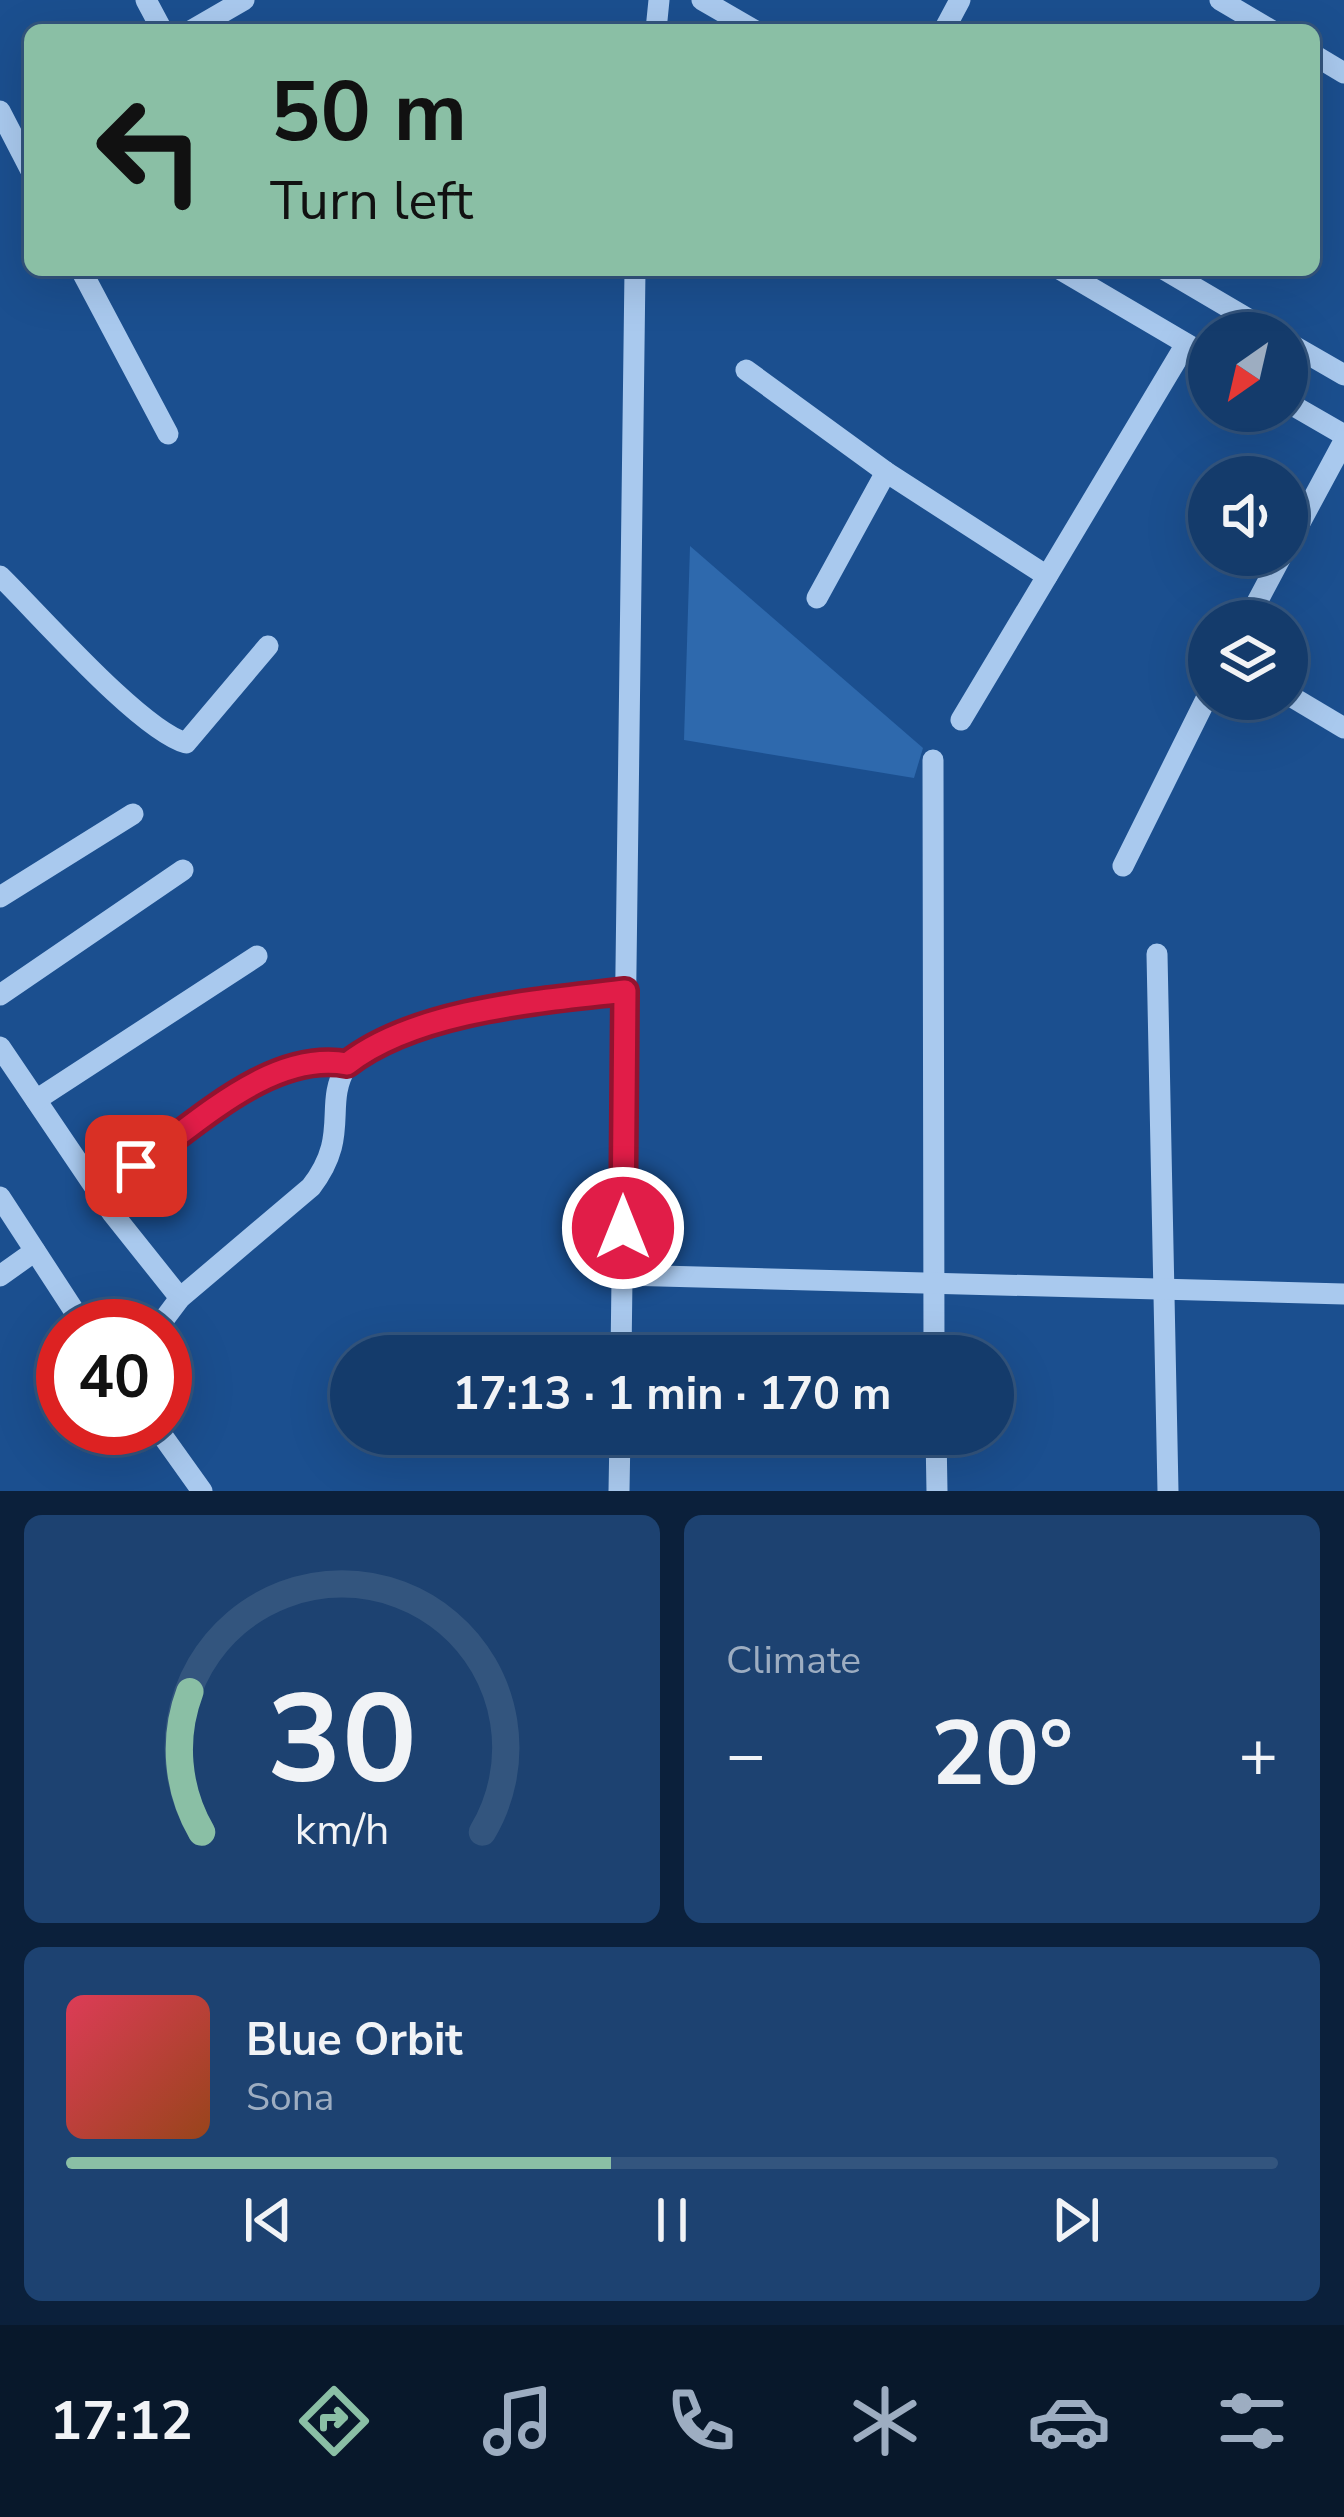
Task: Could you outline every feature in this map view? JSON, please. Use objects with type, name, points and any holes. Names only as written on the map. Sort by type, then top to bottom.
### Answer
[{"type":"street","points":[[203,24],[244,0]]},
{"type":"street","points":[[702,0],[744,24]]},
{"type":"street","points":[[1220,0],[1244,6]]},
{"type":"street","points":[[0,111],[14,132]]},
{"type":"street","points":[[84,276],[168,434]]},
{"type":"street","points":[[622,1335],[635,276]]},
{"type":"street","points":[[961,720],[1186,344],[1071,276]]},
{"type":"street","points":[[1175,276],[1236,312]]},
{"type":"street","points":[[1308,354],[1344,375]]},
{"type":"street","points":[[746,370],[886,472],[1047,576]]},
{"type":"street","points":[[1308,415],[1344,438],[1308,507]]},
{"type":"street","points":[[817,598],[886,472]]},
{"type":"street","points":[[0,576],[169,738],[186,742],[268,646]]},
{"type":"street","points":[[1308,707],[1344,728]]},
{"type":"street","points":[[1123,866],[1196,720]]},
{"type":"street","points":[[933,760],[934,1335]]},
{"type":"street","points":[[0,897],[133,814]]},
{"type":"street","points":[[0,995],[183,870]]},
{"type":"street","points":[[1157,954],[1168,1491]]},
{"type":"street","points":[[35,1100],[257,956]]},
{"type":"street","points":[[0,1048],[99,1193],[180,1298],[310,1187],[328,1165],[347,1064],[368,1047],[498,1006],[625,991]]},
{"type":"street","points":[[99,1193],[250,1088],[293,1066],[326,1060],[347,1064]]},
{"type":"street","points":[[0,1197],[66,1299]]},
{"type":"street","points":[[0,1276],[35,1251]]},
{"type":"street","points":[[623,1275],[1344,1294]]},
{"type":"street","points":[[176,1455],[202,1491]]},
{"type":"street","points":[[619,1491],[620,1455]]},
{"type":"street","points":[[937,1455],[938,1491]]},
{"type":"shaded area","points":[[690,546],[923,748],[914,778],[684,740]]},
{"type":"route","points":[[136,1166],[250,1088],[293,1066],[326,1060],[347,1064],[368,1047],[498,1006],[625,991],[623,1228]]}]
